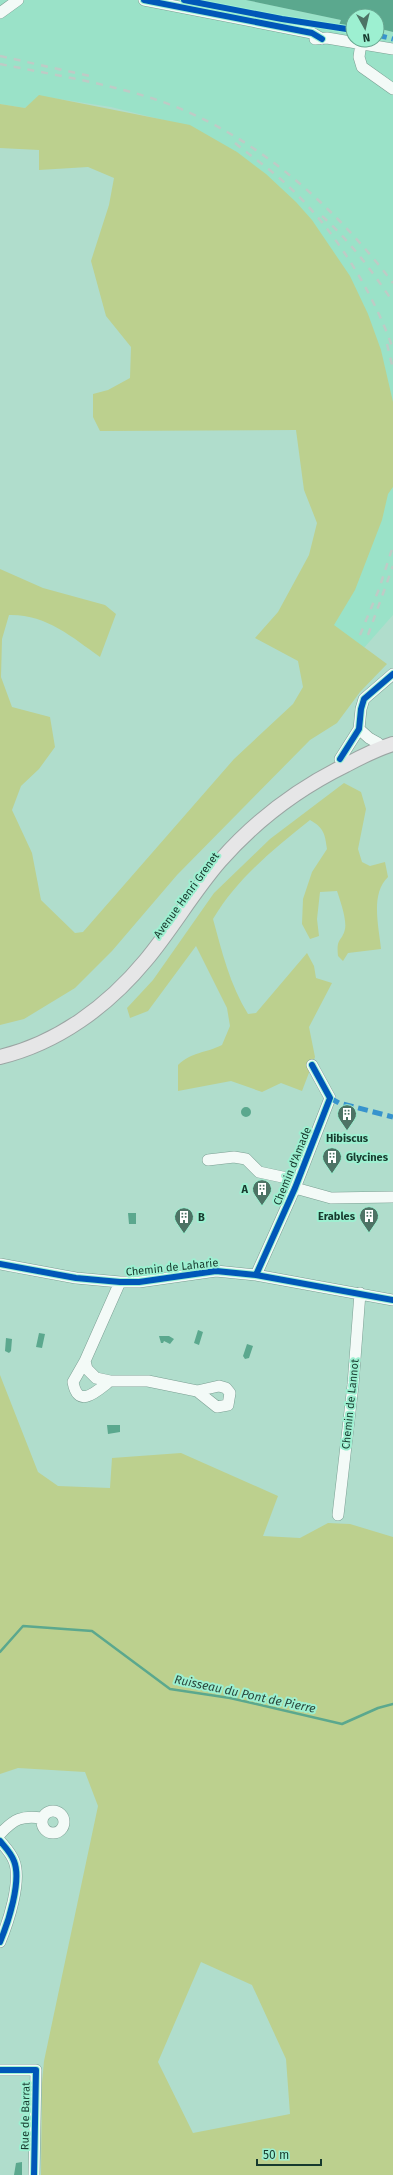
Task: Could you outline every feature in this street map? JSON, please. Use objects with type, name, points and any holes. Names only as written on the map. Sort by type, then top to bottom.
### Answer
[{"type":"main road","name":"Avenue Henri Grenet","points":[[132,975],[140,960],[179,902],[208,862],[263,806],[305,778],[340,759],[393,738]]},
{"type":"main road","name":"Avenue Henri Grenet","points":[[0,1057],[46,1041],[66,1031],[90,1015],[113,995],[146,960],[219,862],[257,823],[292,795],[308,785],[369,754],[393,744]]},
{"type":"street","points":[[0,12],[18,0]]},
{"type":"street","points":[[144,0],[269,26],[280,31],[322,39],[345,41]]},
{"type":"street","points":[[361,48],[360,57],[362,67],[393,89]]},
{"type":"street","points":[[340,759],[359,729],[361,709],[364,699],[393,674]]},
{"type":"street","points":[[359,729],[369,738],[378,743]]},
{"type":"street","name":"Chemin d'Amade","points":[[256,1275],[296,1185],[330,1098],[312,1065]]},
{"type":"street","points":[[208,1160],[234,1157],[246,1159],[259,1172],[287,1178],[296,1185],[331,1198],[393,1197]]},
{"type":"street","name":"Chemin de Laharie","points":[[0,1264],[76,1278],[120,1282],[139,1282],[216,1271],[256,1275],[393,1300]]},
{"type":"street","points":[[110,1381],[92,1395],[83,1397],[74,1391],[73,1382],[85,1362],[120,1282]]},
{"type":"street","name":"Chemin de Lannot","points":[[338,1515],[353,1385],[360,1293]]},
{"type":"street","points":[[85,1362],[87,1369],[96,1378],[110,1381],[148,1381],[197,1391]]},
{"type":"street","points":[[0,1834],[10,1823],[27,1816],[42,1818]]},
{"type":"street","points":[[0,1841],[14,1862],[17,1874],[13,1899],[0,1942]]},
{"type":"street","name":"Rue de Barrat","points":[[0,2070],[36,2070],[34,2175]]},
{"type":"shaded area","points":[[0,0],[246,0],[341,20],[340,25],[345,26],[345,48],[385,48],[385,30],[393,32],[393,615],[363,649],[316,628],[348,571],[191,127],[111,107],[39,96],[25,108],[0,104]]},
{"type":"shaded area","points":[[246,0],[393,0],[393,32],[385,30],[385,8],[345,8],[345,26],[339,25],[341,20]]},
{"type":"shaded area","points":[[39,95],[190,125],[237,152],[266,174],[296,202],[312,220],[350,276],[368,314],[381,350],[393,402],[393,487],[388,494],[382,520],[355,590],[334,625],[387,664],[360,692],[337,723],[310,740],[177,875],[112,951],[75,988],[24,1019],[0,1025],[0,569],[43,588],[105,605],[116,614],[100,657],[58,628],[35,618],[9,615],[2,639],[1,677],[12,707],[50,717],[55,747],[39,769],[21,786],[12,810],[32,853],[41,900],[75,933],[83,932],[234,759],[293,704],[303,687],[298,661],[255,638],[278,612],[309,555],[317,523],[304,490],[296,430],[100,431],[93,417],[93,394],[108,390],[130,378],[131,347],[106,316],[91,261],[109,205],[114,178],[88,167],[39,170],[39,150],[0,148],[0,104],[25,108]]},
{"type":"shaded area","points":[[344,783],[361,792],[366,809],[358,849],[362,862],[370,866],[385,862],[388,877],[382,884],[377,901],[381,949],[348,953],[343,961],[338,956],[338,946],[344,933],[345,921],[337,891],[320,892],[317,919],[319,936],[310,939],[302,924],[303,899],[312,872],[327,849],[323,832],[310,820],[270,853],[245,877],[233,890],[213,919],[231,980],[248,1014],[256,1013],[307,953],[314,966],[316,978],[332,983],[309,1027],[315,1057],[302,1091],[281,1083],[262,1092],[231,1081],[178,1091],[178,1065],[189,1057],[222,1045],[230,1026],[227,1008],[196,946],[148,1011],[130,1018],[127,1008],[153,980],[214,893],[270,839]]},
{"type":"shaded area","points":[[244,1107],[248,1107],[250,1108],[250,1116],[244,1117],[241,1114],[241,1110]]},
{"type":"shaded area","points":[[128,1213],[136,1213],[136,1224],[129,1224]]},
{"type":"shaded area","points":[[198,1330],[203,1332],[199,1345],[194,1343]]},
{"type":"shaded area","points":[[39,1333],[45,1334],[42,1348],[36,1347]]},
{"type":"shaded area","points":[[159,1336],[169,1336],[174,1339],[170,1344],[164,1341],[161,1343]]},
{"type":"shaded area","points":[[6,1338],[12,1339],[11,1351],[9,1353],[5,1351]]},
{"type":"shaded area","points":[[247,1344],[253,1346],[249,1358],[245,1359],[243,1356]]},
{"type":"shaded area","points":[[0,1375],[38,1472],[58,1486],[110,1488],[112,1458],[181,1453],[278,1496],[263,1536],[300,1538],[328,1523],[350,1524],[393,1537],[393,2175],[41,2175],[42,2083],[44,2061],[98,1806],[85,1772],[18,1768],[0,1774]],"holes":[[[201,1962],[252,1985],[286,2059],[290,2114],[193,2133],[158,2062]]]},
{"type":"shaded area","points":[[107,1425],[120,1425],[120,1432],[108,1434]]},
{"type":"shaded area","points":[[22,2162],[22,2175],[14,2175],[16,2163]]},
{"type":"waterway","name":"Ruisseau du Pont de Pierre","points":[[0,1652],[23,1626],[92,1631],[170,1689],[230,1698],[342,1724],[378,1708],[393,1704]]},
{"type":"railway","points":[[0,56],[94,77]]},
{"type":"railway","points":[[0,64],[112,87],[148,97],[185,111],[220,128],[253,148],[285,171],[315,197],[343,224],[393,283]]},
{"type":"railway","points":[[235,143],[274,173],[320,219],[335,239],[362,282],[374,304],[393,349]]},
{"type":"railway","points":[[322,216],[360,257],[393,302]]},
{"type":"railway","points":[[387,344],[393,369]]},
{"type":"railway","points":[[360,635],[379,589],[393,546]]},
{"type":"railway","points":[[368,635],[393,566]]},
{"type":"marked path","points":[[385,37],[393,39]]},
{"type":"marked path","points":[[330,1098],[339,1103],[393,1117]]},
{"type":"cycle path","points":[[144,0],[312,33],[322,39]]},
{"type":"cycle path","points":[[184,0],[282,19],[345,29]]},
{"type":"cycle path","points":[[340,759],[359,729],[361,709],[364,699],[393,674]]},
{"type":"cycle path","points":[[256,1275],[295,1188],[330,1098],[312,1065]]},
{"type":"cycle path","points":[[0,1264],[76,1278],[120,1282],[139,1282],[216,1271],[256,1275],[393,1300]]},
{"type":"cycle path","points":[[0,1841],[10,1853],[16,1869],[13,1902],[0,1942]]},
{"type":"cycle path","points":[[0,2070],[36,2070],[34,2175]]},
{"type":"place","name":"Hibiscus","points":[[347,1131]]},
{"type":"place","name":"Glycines","points":[[332,1174]]},
{"type":"place","name":"A","points":[[262,1206]]},
{"type":"place","name":"Erables","points":[[369,1233]]},
{"type":"place","name":"B","points":[[184,1234]]}]
